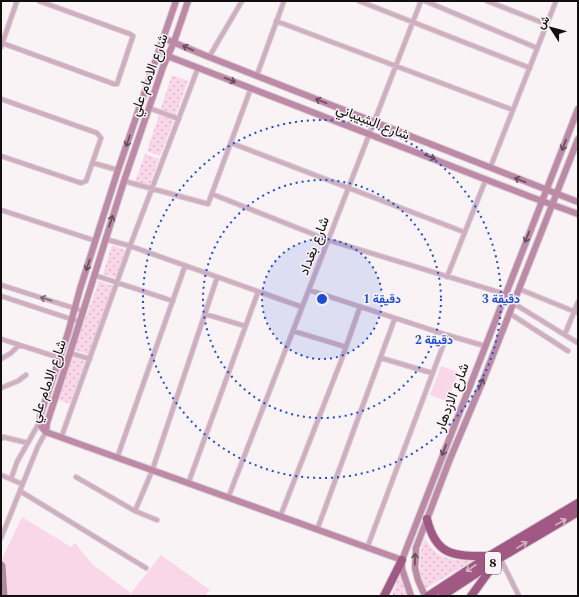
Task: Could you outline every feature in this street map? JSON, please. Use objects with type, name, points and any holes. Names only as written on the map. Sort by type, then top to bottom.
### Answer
[{"type":"highway","name":"8","points":[[428,596],[489,556],[578,503]]},
{"type":"highway","name":"8","points":[[442,596],[500,558],[577,515]]},
{"type":"highway","points":[[427,519],[430,531],[440,547],[451,553],[462,556],[489,556]]},
{"type":"highway","points":[[471,596],[486,573],[500,558]]},
{"type":"highway","points":[[384,596],[402,560]]},
{"type":"main road","name":"شارع الامام علي","points":[[46,432],[41,428],[39,423],[41,413],[60,358],[118,170],[176,1]]},
{"type":"main road","name":"شارع الامام علي","points":[[46,432],[47,423],[124,181],[188,1]]},
{"type":"main road","name":"شارع الشيباني","points":[[163,38],[578,202]]},
{"type":"main road","name":"شارع الشيباني","points":[[159,51],[198,68],[578,214]]},
{"type":"main road","name":"شارع الازدهار","points":[[402,560],[578,109]]},
{"type":"main road","name":"شارع الازدهار","points":[[425,596],[416,574],[416,548],[578,139]]},
{"type":"main road","points":[[464,400],[472,404]]},
{"type":"main road","points":[[46,432],[402,560],[402,569],[411,596]]},
{"type":"street","points":[[16,1],[2,45],[117,84],[133,36],[39,1]]},
{"type":"street","points":[[209,57],[242,1]]},
{"type":"street","points":[[257,75],[284,1]]},
{"type":"street","points":[[359,1],[530,68]]},
{"type":"street","name":"شارع بغداد","points":[[228,498],[421,1]]},
{"type":"street","points":[[425,1],[537,48]]},
{"type":"street","points":[[488,1],[546,24]]},
{"type":"street","points":[[490,168],[556,1]]},
{"type":"street","points":[[276,20],[513,110]]},
{"type":"street","points":[[61,438],[130,246],[198,68]]},
{"type":"street","points":[[124,181],[208,204],[251,88]]},
{"type":"street","points":[[1,99],[97,133],[101,138],[86,181],[81,183],[1,156]]},
{"type":"street","points":[[149,108],[179,119]]},
{"type":"street","points":[[231,143],[464,232]]},
{"type":"street","points":[[93,162],[118,170]]},
{"type":"street","points":[[447,277],[486,179]]},
{"type":"street","points":[[212,194],[328,240],[505,294]]},
{"type":"street","points":[[1,210],[96,241]]},
{"type":"street","points":[[106,239],[130,246],[302,307]]},
{"type":"street","points":[[117,458],[185,266]]},
{"type":"street","points":[[94,275],[173,301]]},
{"type":"street","points":[[135,511],[152,471],[218,278]]},
{"type":"street","points":[[1,285],[83,311]]},
{"type":"street","points":[[519,289],[576,312]]},
{"type":"street","points":[[309,290],[446,335],[485,346]]},
{"type":"street","points":[[188,484],[258,292]]},
{"type":"street","points":[[1,296],[80,322]]},
{"type":"street","points":[[513,302],[578,343]]},
{"type":"street","points":[[565,334],[576,312],[578,302]]},
{"type":"street","points":[[280,517],[360,307]]},
{"type":"street","points":[[205,314],[245,326]]},
{"type":"street","points":[[509,314],[568,351]]},
{"type":"street","points":[[317,530],[395,318]]},
{"type":"street","points":[[293,332],[346,347]]},
{"type":"street","points":[[367,548],[446,335]]},
{"type":"street","points":[[1,338],[60,358]]},
{"type":"street","points":[[1,359],[11,353],[19,345]]},
{"type":"street","points":[[70,353],[90,359]]},
{"type":"street","points":[[381,358],[432,373]]},
{"type":"street","points":[[1,388],[18,381],[26,375]]},
{"type":"street","points":[[11,479],[17,462],[39,423]]},
{"type":"street","points":[[1,538],[38,446],[46,432]]},
{"type":"street","points":[[1,440],[3,437],[28,442]]},
{"type":"street","points":[[1,475],[22,484]]},
{"type":"street","points":[[76,477],[135,511],[157,520]]},
{"type":"street","points":[[20,491],[146,568]]},
{"type":"street","points":[[500,558],[519,596]]},
{"type":"shaded area","points":[[172,75],[188,81],[175,117],[160,111]]},
{"type":"shaded area","points":[[159,115],[174,120],[160,156],[147,151]]},
{"type":"shaded area","points":[[145,154],[159,159],[149,187],[135,182]]},
{"type":"shaded area","points":[[112,245],[125,250],[116,278],[103,274]]},
{"type":"shaded area","points":[[99,281],[113,286],[89,355],[74,350]]},
{"type":"shaded area","points":[[72,357],[85,361],[70,404],[57,399]]},
{"type":"shaded area","points":[[441,366],[458,372],[447,401],[430,395]]},
{"type":"shaded area","points":[[22,517],[71,547],[75,543],[93,565],[131,593],[161,555],[210,590],[204,596],[3,596],[1,561]]},
{"type":"shaded area","points":[[425,538],[434,550],[444,557],[472,561],[425,589],[421,575],[420,558]]},
{"type":"shaded area","points":[[400,573],[407,596],[392,596]]},
{"type":"waterway","points":[[1,566],[3,596]]}]
